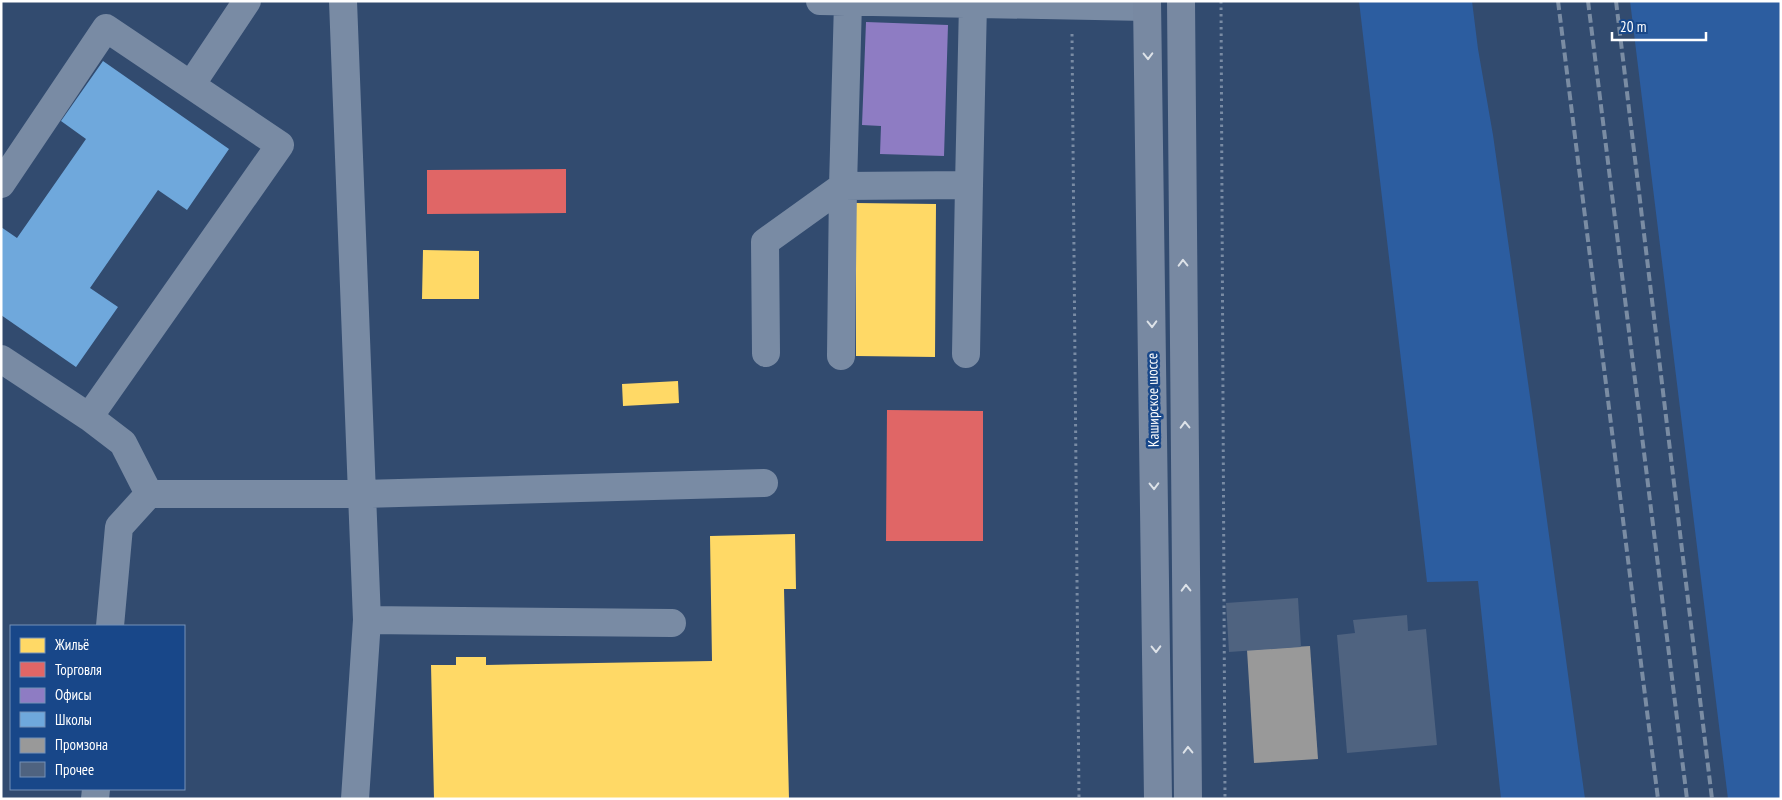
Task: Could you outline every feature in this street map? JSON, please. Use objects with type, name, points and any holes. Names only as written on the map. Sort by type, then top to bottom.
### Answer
[{"type":"main road","name":"Каширское шоссе","points":[[1181,1],[1188,799]]},
{"type":"main road","name":"Каширское шоссе","points":[[1148,4],[1158,799]]},
{"type":"street","points":[[191,86],[247,1]]},
{"type":"street","points":[[344,1],[367,620],[355,799]]},
{"type":"street","points":[[820,1],[1072,5],[1148,4]]},
{"type":"street","points":[[842,356],[843,186],[848,2]]},
{"type":"street","points":[[966,354],[973,3]]},
{"type":"street","points":[[1,184],[106,28],[280,145],[89,417]]},
{"type":"street","points":[[766,353],[765,242],[843,186],[969,185]]},
{"type":"street","points":[[1,359],[89,417],[123,444],[150,494]]},
{"type":"street","points":[[110,625],[119,527],[150,494],[362,494],[764,483]]},
{"type":"street","points":[[367,620],[672,623]]},
{"type":"path","points":[[1221,1],[1225,799]]},
{"type":"path","points":[[1072,5],[1079,799]]},
{"type":"shaded area","points":[[1359,1],[1472,1],[1478,49],[1493,135],[1585,799],[1501,799],[1478,581],[1427,582]]},
{"type":"shaded area","points":[[1630,1],[1781,1],[1781,799],[1728,799]]},
{"type":"building: Жильё","points":[[856,203],[936,204],[935,357],[856,356]]},
{"type":"building: Жильё","points":[[423,250],[479,251],[479,299],[422,299]]},
{"type":"building: Жильё","points":[[678,381],[679,403],[623,406],[622,384]]},
{"type":"building: Жильё","points":[[795,534],[796,589],[784,589],[789,799],[434,799],[431,665],[456,665],[456,657],[486,657],[486,665],[712,661],[710,536]]},
{"type":"building: Торговля","points":[[566,169],[566,213],[427,214],[427,170]]},
{"type":"building: Торговля","points":[[887,410],[983,411],[983,541],[886,541]]},
{"type":"building: Офисы","points":[[866,22],[948,25],[944,156],[880,154],[881,126],[862,125]]},
{"type":"building: Школы","points":[[103,61],[229,149],[187,210],[158,190],[90,288],[118,307],[76,367],[1,315],[1,227],[17,238],[86,139],[61,121]]},
{"type":"building: Промзона","points":[[1310,646],[1318,759],[1254,763],[1247,650]]},
{"type":"building: Прочее","points":[[1298,598],[1301,647],[1229,652],[1226,603]]},
{"type":"building: Прочее","points":[[1407,615],[1408,631],[1426,629],[1437,745],[1347,753],[1337,635],[1355,633],[1353,620]]},
{"type":"railway","points":[[1558,1],[1658,799]]},
{"type":"railway","points":[[1588,1],[1687,799]]},
{"type":"railway","points":[[1616,1],[1712,799]]}]
